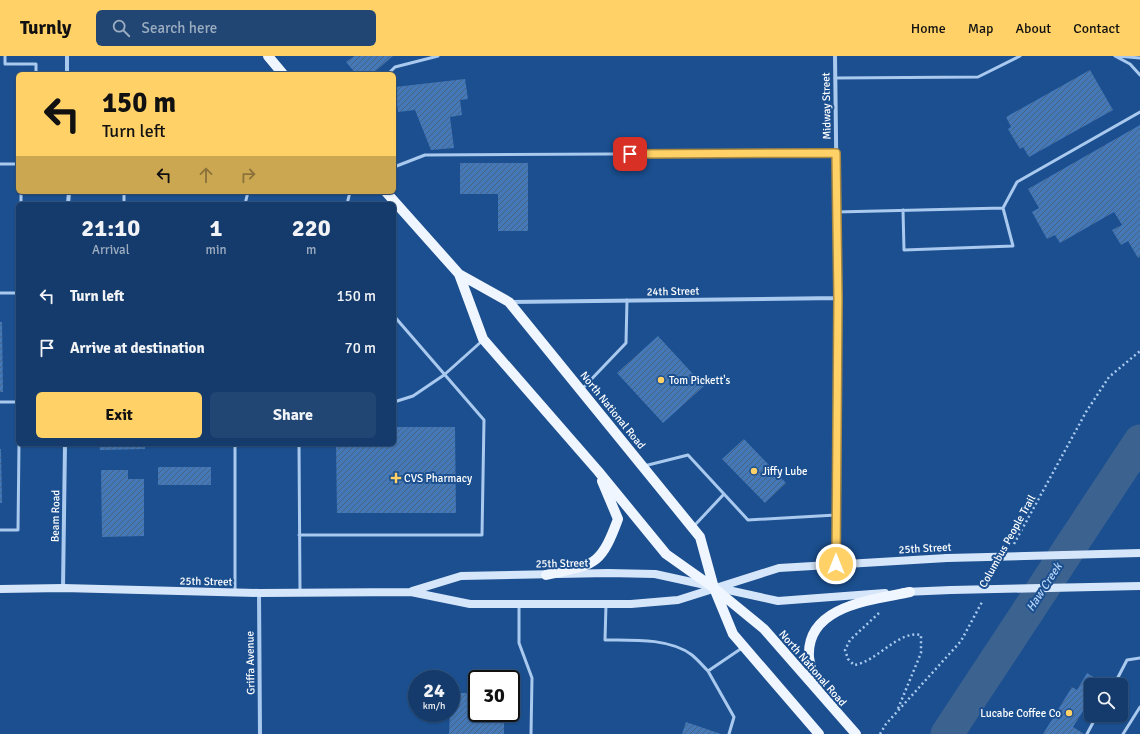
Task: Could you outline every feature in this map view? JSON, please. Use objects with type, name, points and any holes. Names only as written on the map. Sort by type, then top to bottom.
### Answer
[{"type":"main road","points":[[268,56],[281,72]]},
{"type":"main road","name":"North National Road","points":[[388,194],[395,202]]},
{"type":"main road","name":"North National Road","points":[[396,203],[459,274],[509,302],[693,528],[700,537],[714,588],[733,634],[816,730]]},
{"type":"main road","name":"North National Road","points":[[459,274],[483,339],[598,471],[666,554],[714,588],[764,629],[819,694],[856,734]]},
{"type":"main road","points":[[546,575],[590,565],[601,555],[608,544],[618,519],[598,471]]},
{"type":"main road","name":"25th Street","points":[[0,589],[63,588],[258,593],[411,592],[470,604],[606,604],[678,600],[779,568],[947,558],[1140,553]]},
{"type":"main road","name":"25th Street","points":[[411,592],[461,576],[655,574],[778,601],[951,590],[1140,586]]},
{"type":"main road","points":[[819,694],[809,657],[810,641],[822,620],[830,614],[853,604],[910,592]]},
{"type":"street","points":[[67,56],[67,72]]},
{"type":"street","name":"Midway Street","points":[[835,56],[838,298],[836,564]]},
{"type":"street","name":"24th Street","points":[[509,302],[838,298]]},
{"type":"street","name":"Beam Road","points":[[63,588],[65,446]]},
{"type":"street","name":"Griffa Avenue","points":[[258,593],[260,734]]},
{"type":"lane","points":[[5,56],[5,64],[36,64],[36,72]]},
{"type":"lane","points":[[390,72],[395,67],[438,56]]},
{"type":"lane","points":[[835,78],[978,77],[1020,56]]},
{"type":"lane","points":[[1115,56],[1140,58]]},
{"type":"lane","points":[[1115,56],[1130,64],[1140,75]]},
{"type":"lane","points":[[903,210],[904,250],[1013,246],[1003,208],[1017,182],[1140,112]]},
{"type":"lane","points":[[396,166],[425,155],[836,153]]},
{"type":"lane","points":[[0,164],[16,164]]},
{"type":"lane","points":[[836,212],[1003,208]]},
{"type":"lane","points":[[0,293],[16,293]]},
{"type":"lane","points":[[581,390],[626,343],[627,300]]},
{"type":"lane","points":[[299,535],[482,535],[484,420],[396,318]]},
{"type":"lane","points":[[396,401],[414,396],[444,375],[483,339]]},
{"type":"lane","points":[[0,402],[16,402]]},
{"type":"lane","points":[[0,530],[18,530],[19,446]]},
{"type":"lane","points":[[235,446],[235,592]]},
{"type":"lane","points":[[299,446],[300,592]]},
{"type":"lane","points":[[643,467],[688,455],[748,520],[836,515]]},
{"type":"lane","points":[[693,528],[724,494]]},
{"type":"lane","points":[[519,604],[519,643],[532,678],[531,734]]},
{"type":"lane","points":[[606,604],[605,640],[650,640],[676,647],[692,655],[708,671],[734,718],[729,734]]},
{"type":"lane","points":[[708,671],[744,647]]},
{"type":"lane","points":[[1118,678],[1127,660],[1140,658]]},
{"type":"lane","points":[[1123,734],[1140,707]]},
{"type":"lane","points":[[1087,734],[1093,722]]},
{"type":"path","name":"Columbus People Trail","points":[[1010,551],[1086,412],[1108,376],[1140,351]]},
{"type":"path","name":"Columbus People Trail","points":[[880,734],[886,724],[961,641],[984,599]]},
{"type":"path","points":[[884,611],[877,614],[850,640],[845,650],[848,659],[854,665],[863,664],[904,637],[913,633],[921,635],[921,653],[896,714]]},
{"type":"building","points":[[354,56],[393,56],[374,72],[354,72],[346,62]]},
{"type":"building","points":[[1090,70],[1113,110],[1029,157],[1023,147],[1020,149],[1008,129],[1011,127],[1006,117]]},
{"type":"building","points":[[465,79],[468,99],[460,100],[462,115],[450,117],[454,148],[431,150],[415,110],[398,112],[396,87]]},
{"type":"building","points":[[1140,125],[1140,256],[1138,258],[1128,241],[1121,245],[1112,230],[1122,225],[1114,212],[1060,243],[1055,235],[1047,239],[1032,212],[1039,208],[1028,189]]},
{"type":"building","points":[[460,163],[528,163],[528,231],[498,231],[498,194],[460,194]]},
{"type":"building","points":[[0,322],[2,322],[3,392],[0,392]]},
{"type":"building","name":"Tom Pickett's","points":[[658,336],[704,386],[663,423],[617,373]]},
{"type":"building","name":"CVS Pharmacy","points":[[396,427],[455,427],[456,513],[337,513],[336,446],[396,446]]},
{"type":"building","name":"Jiffy Lube","points":[[744,439],[786,483],[765,503],[722,459]]},
{"type":"building","points":[[99,446],[145,446],[145,449],[100,450]]},
{"type":"building","points":[[1,449],[2,503],[0,503]]},
{"type":"building","points":[[158,467],[211,467],[211,485],[158,485]]},
{"type":"building","points":[[101,470],[128,470],[128,479],[144,479],[144,536],[102,537]]},
{"type":"building","name":"Lucabe Coffee Co","points":[[1087,673],[1095,678],[1084,678]]},
{"type":"building","name":"Lucabe Coffee Co","points":[[1084,678],[1084,709],[1073,727],[1084,734],[1043,734],[1072,687],[1077,690]]},
{"type":"building","points":[[460,693],[468,693],[468,722],[504,722],[504,734],[449,734],[450,722],[460,722]]},
{"type":"building","points":[[686,722],[721,734],[682,734]]},
{"type":"waterway","name":"Haw Creek","points":[[947,734],[1140,441]]},
{"type":"place","name":"Tom Pickett's","points":[[661,380]]},
{"type":"place","name":"Jiffy Lube","points":[[754,471]]},
{"type":"place","name":"CVS Pharmacy","points":[[396,478]]},
{"type":"place","name":"Lucabe Coffee Co","points":[[1069,713]]},
{"type":"route","points":[[630,154],[836,153],[838,298],[836,564]]}]
